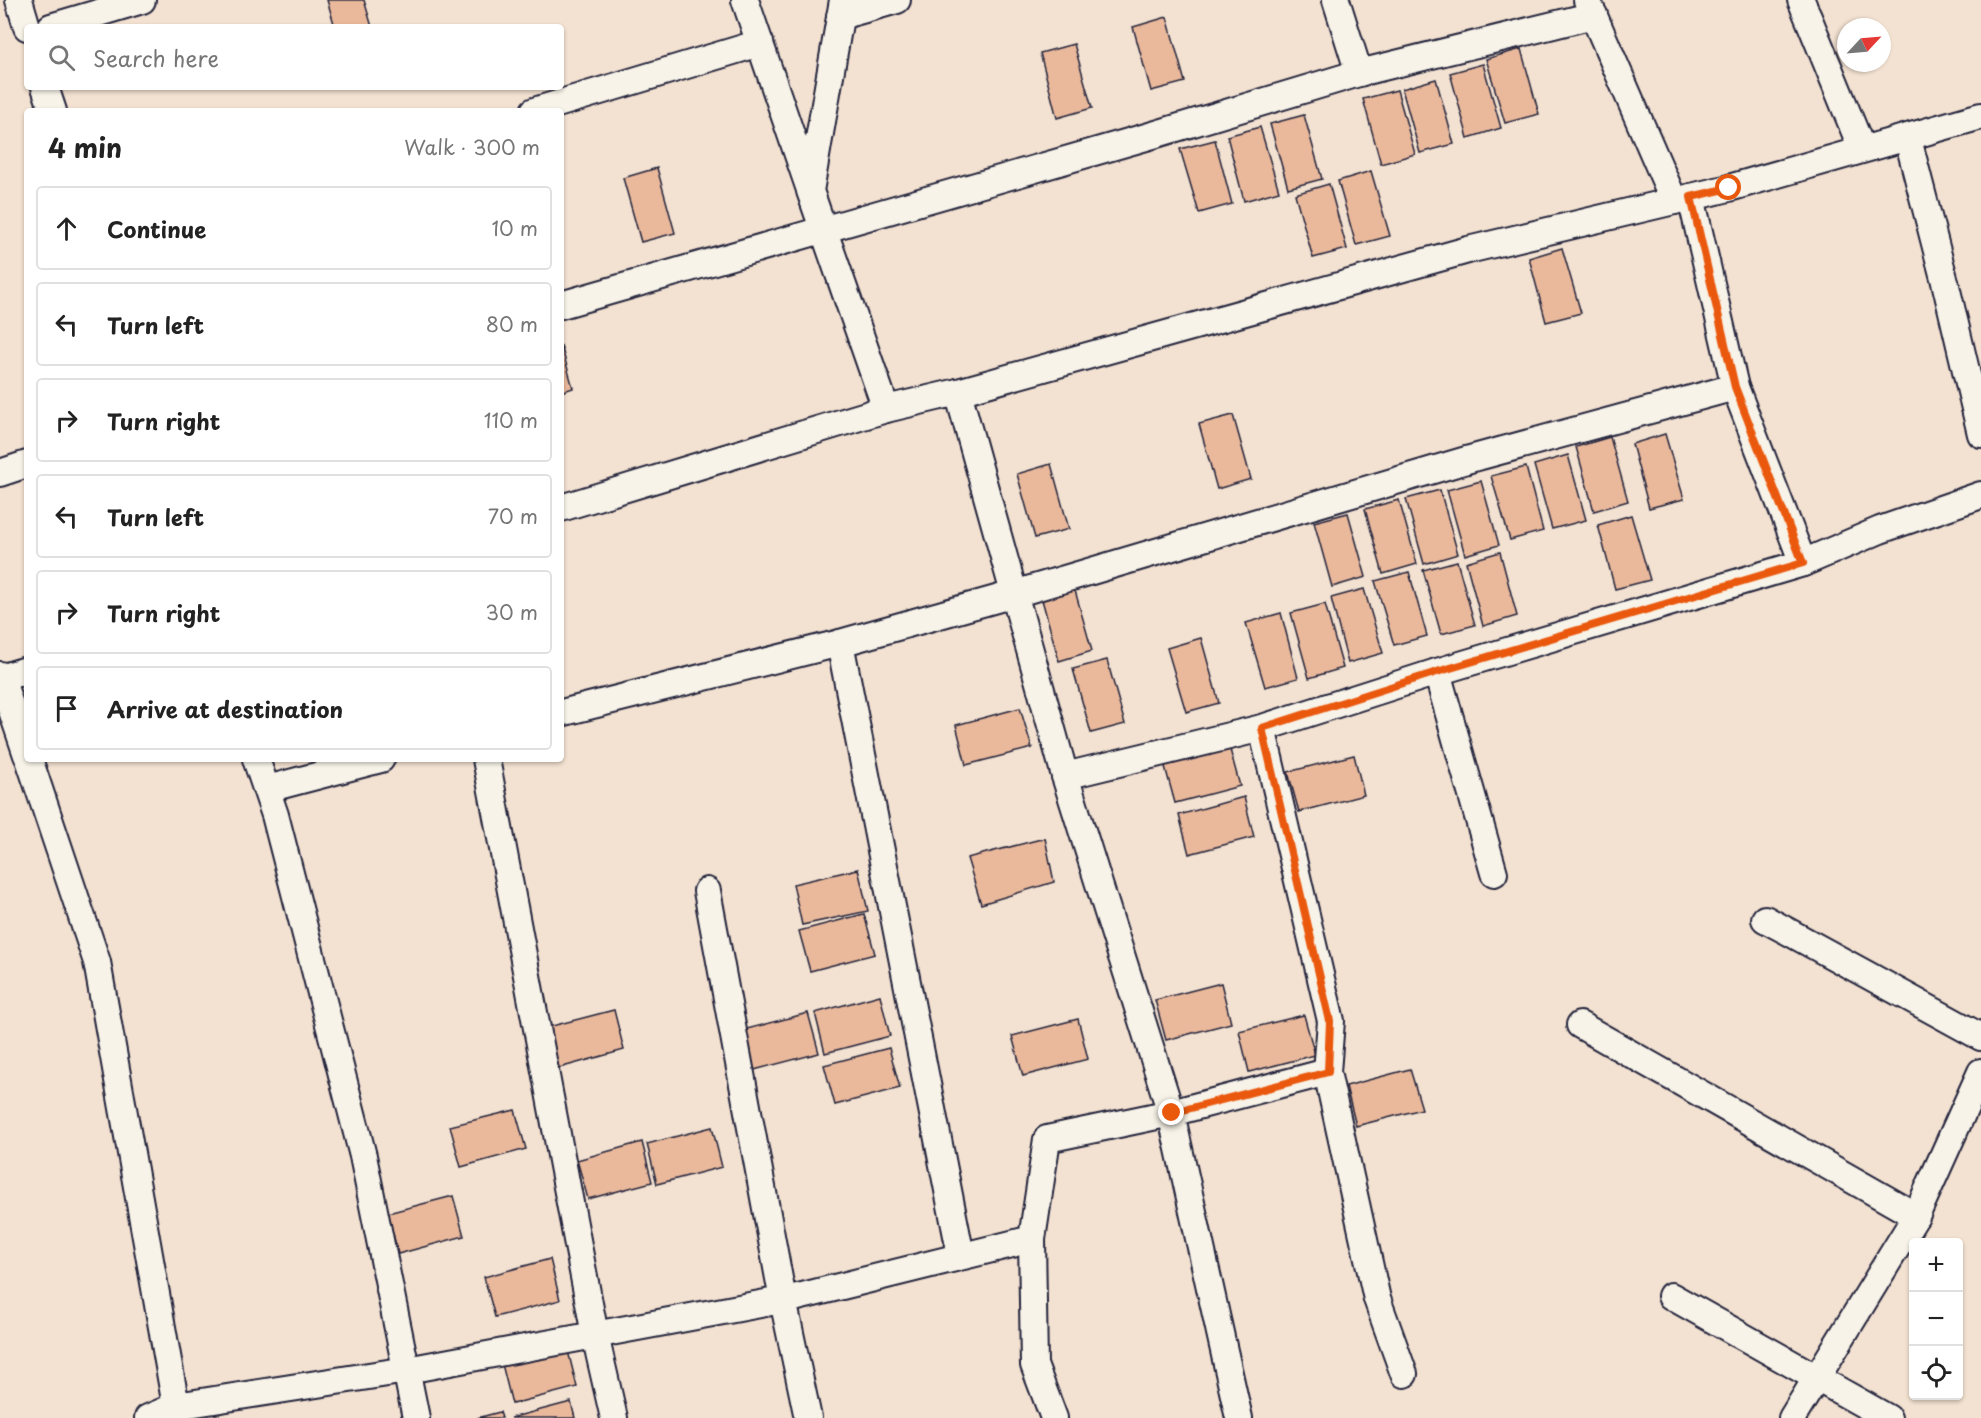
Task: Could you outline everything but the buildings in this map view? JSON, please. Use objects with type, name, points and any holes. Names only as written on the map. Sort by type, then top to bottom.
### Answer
[{"type":"street","points":[[61,24],[142,0]]},
{"type":"street","points":[[745,0],[886,409]]},
{"type":"street","points":[[810,191],[842,8],[897,0]]},
{"type":"street","points":[[1336,0],[1359,74]]},
{"type":"street","points":[[1801,0],[1862,149]]},
{"type":"street","points":[[564,304],[1591,7],[1682,199],[1735,387],[1803,563]]},
{"type":"street","points":[[544,108],[760,44]]},
{"type":"street","points":[[46,90],[51,108]]},
{"type":"street","points":[[564,507],[886,409],[958,392],[1468,250],[1729,188],[1862,149],[1908,139],[1981,116]]},
{"type":"street","points":[[1908,139],[1981,434]]},
{"type":"street","points":[[564,712],[840,643],[1470,459],[1735,387]]},
{"type":"street","points":[[958,392],[1065,776],[1172,1113],[1239,1418]]},
{"type":"street","points":[[0,473],[24,465]]},
{"type":"street","points":[[1065,776],[1262,728],[1437,672],[1803,563],[1880,530],[1981,495]]},
{"type":"street","points":[[840,643],[962,1256]]},
{"type":"street","points":[[24,671],[0,677],[24,745]]},
{"type":"street","points":[[1437,672],[1494,873]]},
{"type":"street","points":[[1262,728],[1330,1021],[1328,1072],[1377,1299],[1404,1374]]},
{"type":"street","points":[[29,762],[97,962],[176,1406]]},
{"type":"street","points":[[257,762],[275,814],[363,1156],[416,1418]]},
{"type":"street","points":[[267,789],[370,762]]},
{"type":"street","points":[[487,762],[595,1335],[614,1418]]},
{"type":"street","points":[[707,891],[807,1418]]},
{"type":"street","points":[[1765,919],[1981,1037]]},
{"type":"street","points":[[1580,1025],[1916,1216]]},
{"type":"street","points":[[1054,1418],[1034,1365],[1032,1239],[1047,1139],[1172,1113],[1328,1072]]},
{"type":"street","points":[[1792,1418],[1916,1216],[1981,1072]]},
{"type":"street","points":[[148,1418],[176,1406],[406,1370],[783,1300],[1032,1239]]},
{"type":"street","points":[[1671,1296],[1888,1418]]},
{"type":"route","points":[[1172,1113],[1328,1072],[1330,1021],[1262,728],[1437,672],[1803,563],[1735,387],[1691,197],[1729,188]]}]
